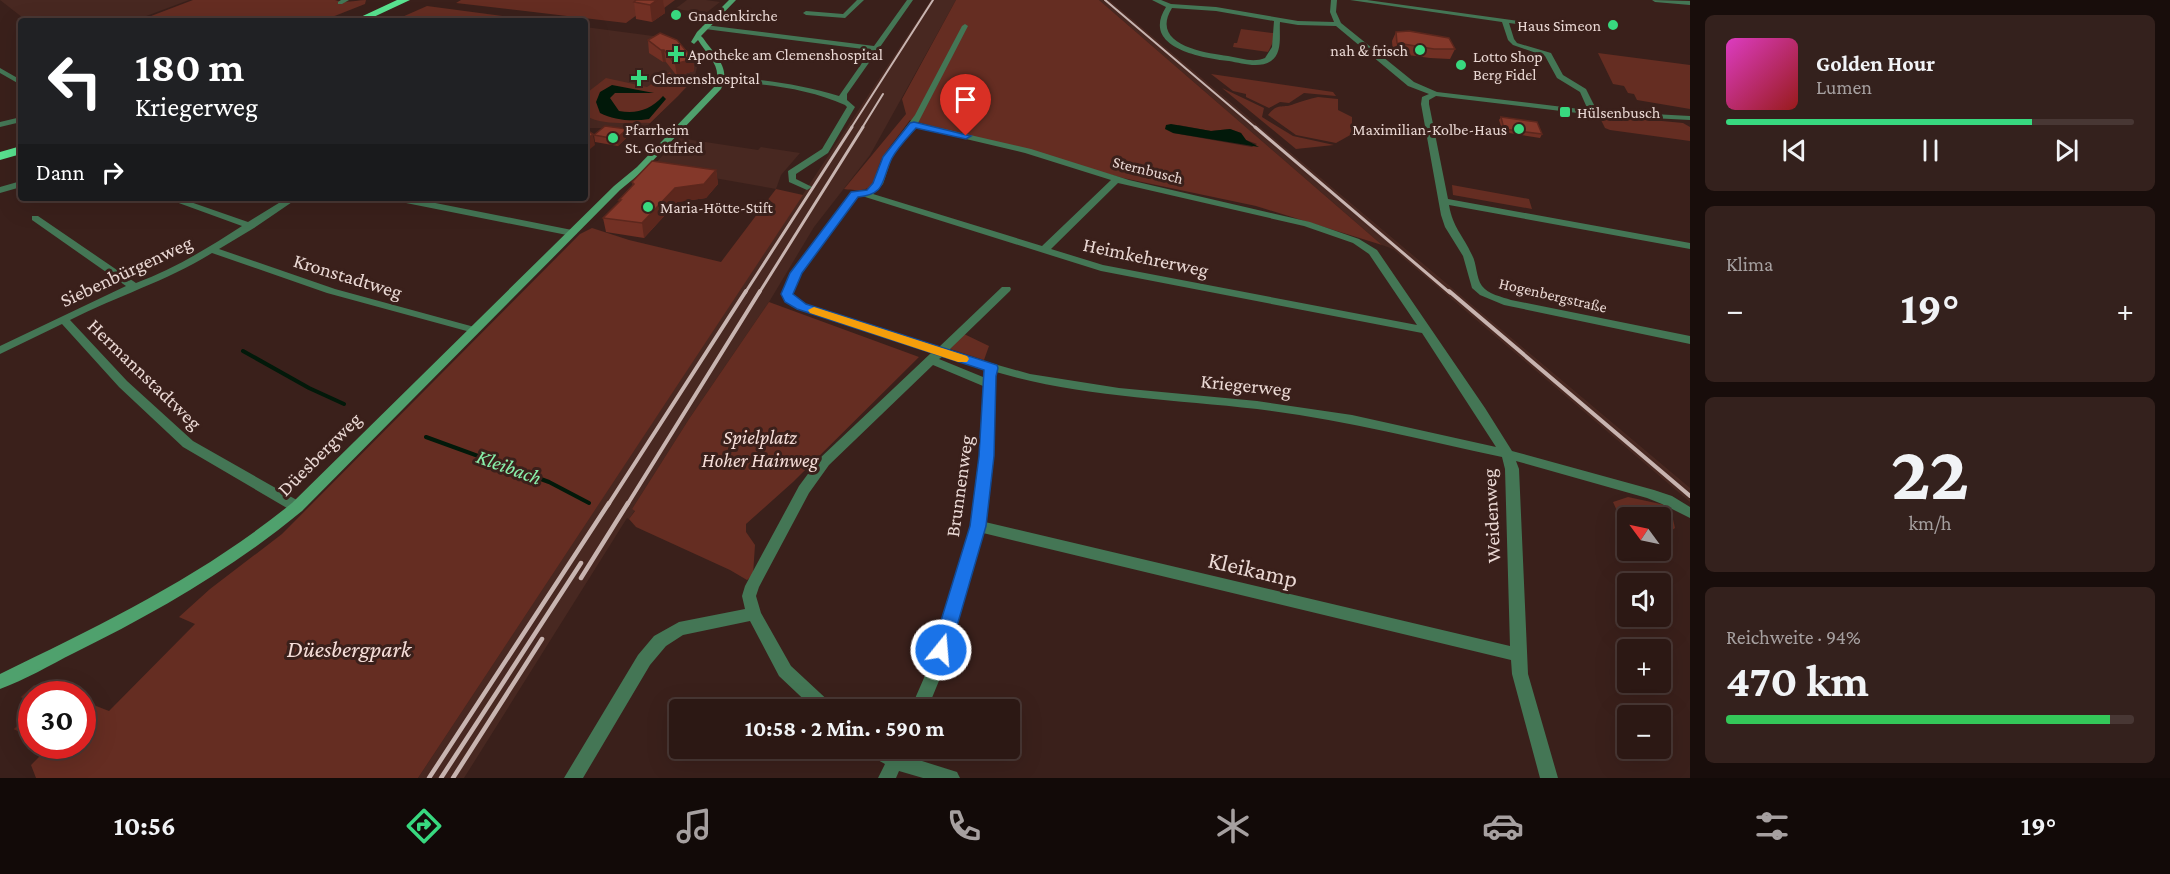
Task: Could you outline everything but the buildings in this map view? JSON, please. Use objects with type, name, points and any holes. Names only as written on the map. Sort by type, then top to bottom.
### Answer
[{"type":"highway","points":[[364,18],[405,0]]},
{"type":"highway","points":[[376,18],[417,0]]},
{"type":"highway","points":[[0,150],[18,145]]},
{"type":"highway","points":[[0,156],[18,151]]},
{"type":"street","points":[[733,0],[696,37],[701,39],[722,68],[718,79],[741,79],[843,100],[850,107],[825,151],[791,173],[792,180],[807,187]]},
{"type":"street","points":[[806,13],[846,16],[861,0]]},
{"type":"street","points":[[843,100],[843,94],[910,0]]},
{"type":"street","points":[[1155,0],[1170,6],[1221,9],[1277,21],[1312,25],[1338,24]]},
{"type":"street","points":[[1334,0],[1333,12],[1338,24],[1411,84],[1436,94],[1594,113],[1689,119]]},
{"type":"street","points":[[1353,0],[1583,31]]},
{"type":"street","points":[[1654,0],[1690,3]]},
{"type":"street","points":[[1170,6],[1163,17],[1164,32],[1186,51],[1250,62],[1269,59],[1277,43],[1277,21]]},
{"type":"street","points":[[1505,20],[1511,40],[1523,47],[1548,55],[1560,76],[1583,91],[1594,113]]},
{"type":"street","points":[[866,194],[878,184],[888,157],[914,124],[965,26]]},
{"type":"street","points":[[705,27],[875,48]]},
{"type":"street","points":[[0,70],[18,81]]},
{"type":"street","name":"Düesbergweg","points":[[0,682],[204,576],[255,541],[297,507],[699,109],[718,79]]},
{"type":"street","name":"Hogenbergstraße","points":[[1436,94],[1425,99],[1425,104],[1444,201],[1450,227],[1468,256],[1476,286],[1484,293],[1508,303],[1690,340]]},
{"type":"street","points":[[0,124],[18,120]]},
{"type":"street","name":"Sternbusch","points":[[914,124],[1028,151],[1117,179],[1307,224],[1356,241],[1373,252]]},
{"type":"street","points":[[1043,251],[1117,179]]},
{"type":"street","points":[[0,190],[18,184]]},
{"type":"street","name":"Kriegerweg","points":[[866,194],[855,194],[796,273],[787,294],[795,304],[934,356],[1037,380],[1119,392],[1257,405],[1352,419],[1507,454],[1649,494],[1667,500],[1690,513]]},
{"type":"street","name":"Heimkehrerweg","points":[[866,194],[1110,270],[1426,330]]},
{"type":"street","points":[[179,201],[251,226]]},
{"type":"street","name":"Siebenbürgenweg","points":[[0,350],[40,333],[117,293],[155,281],[213,250],[288,201]]},
{"type":"street","points":[[411,201],[572,233]]},
{"type":"street","points":[[1444,201],[1690,246]]},
{"type":"street","points":[[35,218],[135,287]]},
{"type":"street","name":"Kronstadtweg","points":[[213,250],[331,291],[474,330]]},
{"type":"street","name":"Weidenweg","points":[[1373,252],[1507,454],[1512,469],[1520,674],[1549,778]]},
{"type":"street","points":[[815,699],[785,671],[754,614],[749,596],[752,586],[808,483],[824,462],[1006,289]]},
{"type":"street","name":"Hermannstadtweg","points":[[63,320],[123,384],[188,444],[297,507]]},
{"type":"street","points":[[934,356],[989,384]]},
{"type":"street","name":"Brunnenweg","points":[[923,699],[934,671],[978,526],[987,456],[989,384],[992,368]]},
{"type":"street","name":"Kleikamp","points":[[978,526],[1518,655]]},
{"type":"street","points":[[573,778],[644,660],[660,641],[679,629],[754,614]]},
{"type":"street","points":[[887,778],[896,759]]},
{"type":"street","points":[[907,759],[951,778]]},
{"type":"shaded area","points":[[0,0],[189,0],[141,18],[23,18]]},
{"type":"shaded area","points":[[687,0],[720,2],[706,13],[675,9]]},
{"type":"shaded area","points":[[931,0],[956,0],[870,155],[814,227],[769,302],[689,419],[632,509],[635,510],[629,519],[627,518],[464,778],[418,778]]},
{"type":"shaded area","points":[[1099,0],[1109,0],[1690,488],[1690,502],[1393,249],[1382,245]]},
{"type":"shaded area","name":"Clemenshospital","points":[[588,27],[668,38],[679,42],[695,60],[697,67],[695,76],[686,88],[645,128],[588,128]]},
{"type":"shaded area","points":[[612,85],[654,93],[615,93],[610,98],[619,111],[643,110],[663,96],[666,99],[649,119],[617,119],[600,113],[596,102],[600,92]]},
{"type":"shaded area","points":[[1166,125],[1211,131],[1230,129],[1241,133],[1246,140],[1259,147],[1173,133],[1165,129]]},
{"type":"shaded area","points":[[679,138],[758,150],[761,147],[800,153],[781,175],[776,189],[652,167]]},
{"type":"green space","points":[[193,0],[335,0],[346,2],[366,0],[365,4],[330,18],[146,18]]},
{"type":"green space","points":[[461,0],[675,0],[660,11],[645,9],[626,23],[456,3]]},
{"type":"green space","points":[[956,0],[1099,0],[1382,245],[1256,206],[1123,178],[910,120],[884,155],[870,187],[856,190],[844,189],[906,114],[902,99]],"holes":[[[1178,125],[1211,131],[1230,129],[1241,133],[1246,140],[1257,144],[1252,147],[1173,133]]]},
{"type":"green space","points":[[427,6],[517,18],[400,18]]},
{"type":"green space","points":[[1241,29],[1273,33],[1273,42],[1268,52],[1233,47],[1234,43],[1237,43]]},
{"type":"green space","points":[[1598,53],[1690,65],[1690,109],[1637,100],[1634,94],[1628,93],[1624,86],[1613,84]]},
{"type":"green space","points":[[670,72],[675,80],[695,77],[650,123],[609,122],[588,117],[588,92],[606,78],[647,87]]},
{"type":"green space","points":[[1211,74],[1333,92],[1336,96],[1304,93],[1289,103],[1280,102],[1269,108],[1246,97],[1246,94],[1233,91]]},
{"type":"green space","points":[[1222,88],[1264,108],[1262,117],[1293,136],[1334,145],[1296,149]]},
{"type":"green space","points":[[1318,97],[1338,99],[1338,110],[1352,117],[1352,134],[1336,143],[1296,135],[1268,115],[1278,107]]},
{"type":"green space","points":[[1620,117],[1683,123],[1690,127],[1690,141],[1610,130],[1605,128],[1601,120]]},
{"type":"green space","points":[[1452,185],[1529,199],[1532,209],[1453,195]]},
{"type":"green space","name":"Düesbergpark","points":[[776,189],[803,195],[418,778],[36,778],[31,765],[37,759],[96,759],[96,706],[109,711],[195,624],[179,617],[210,589],[282,534],[580,234],[592,228],[629,240],[721,262]]},
{"type":"green space","name":"Spielplatz Hoher Hainweg","points":[[769,302],[919,357],[793,482],[746,524],[746,532],[755,545],[753,575],[747,580],[636,527],[629,519],[635,511],[632,509],[689,419]]},
{"type":"green space","points":[[964,334],[989,346],[984,360],[950,349]]},
{"type":"green space","points":[[1628,497],[1670,507],[1617,507],[1617,511],[1613,502]]},
{"type":"green space","points":[[1671,510],[1675,528],[1671,531]]},
{"type":"waterway","name":"Kleibach","points":[[243,351],[309,388],[344,404]]},
{"type":"waterway","name":"Kleibach","points":[[426,437],[549,482],[589,503]]},
{"type":"railway","points":[[851,128],[933,0]]},
{"type":"railway","points":[[1105,0],[1256,128]]},
{"type":"railway","points":[[862,128],[883,94]]},
{"type":"railway","points":[[745,293],[852,127]]},
{"type":"railway","points":[[759,293],[863,127]]},
{"type":"railway","points":[[1255,127],[1450,293]]},
{"type":"railway","points":[[608,505],[746,291]]},
{"type":"railway","points":[[627,505],[760,291]]},
{"type":"railway","points":[[1449,291],[1690,496]]},
{"type":"railway","points":[[429,778],[609,503]]},
{"type":"railway","points":[[581,578],[628,503]]},
{"type":"railway","points":[[441,778],[581,563]]},
{"type":"railway","points":[[453,778],[542,639]]},
{"type":"slow traffic","points":[[814,310],[962,359]]},
{"type":"place","name":"Gnadenkirche","points":[[676,15]]},
{"type":"place","name":"Haus Simeon","points":[[1613,25]]},
{"type":"place","name":"nah & frisch","points":[[1420,50]]},
{"type":"place","name":"Apotheke am Clemenshospital","points":[[676,54]]},
{"type":"place","name":"Lotto Shop Berg Fidel","points":[[1461,65]]},
{"type":"place","name":"Clemenshospital","points":[[639,78]]},
{"type":"place","name":"Hülsenbusch","points":[[1565,112]]},
{"type":"place","name":"Maximilian-Kolbe-Haus","points":[[1519,129]]},
{"type":"place","name":"Pfarrheim St. Gottfried","points":[[613,138]]},
{"type":"place","name":"Maria-Hötte-Stift","points":[[648,207]]},
{"type":"route","points":[[941,650],[978,526],[987,456],[989,376],[992,368],[795,304],[787,294],[796,273],[825,231],[855,194],[866,194],[878,184],[885,162],[914,124],[966,136]]}]
